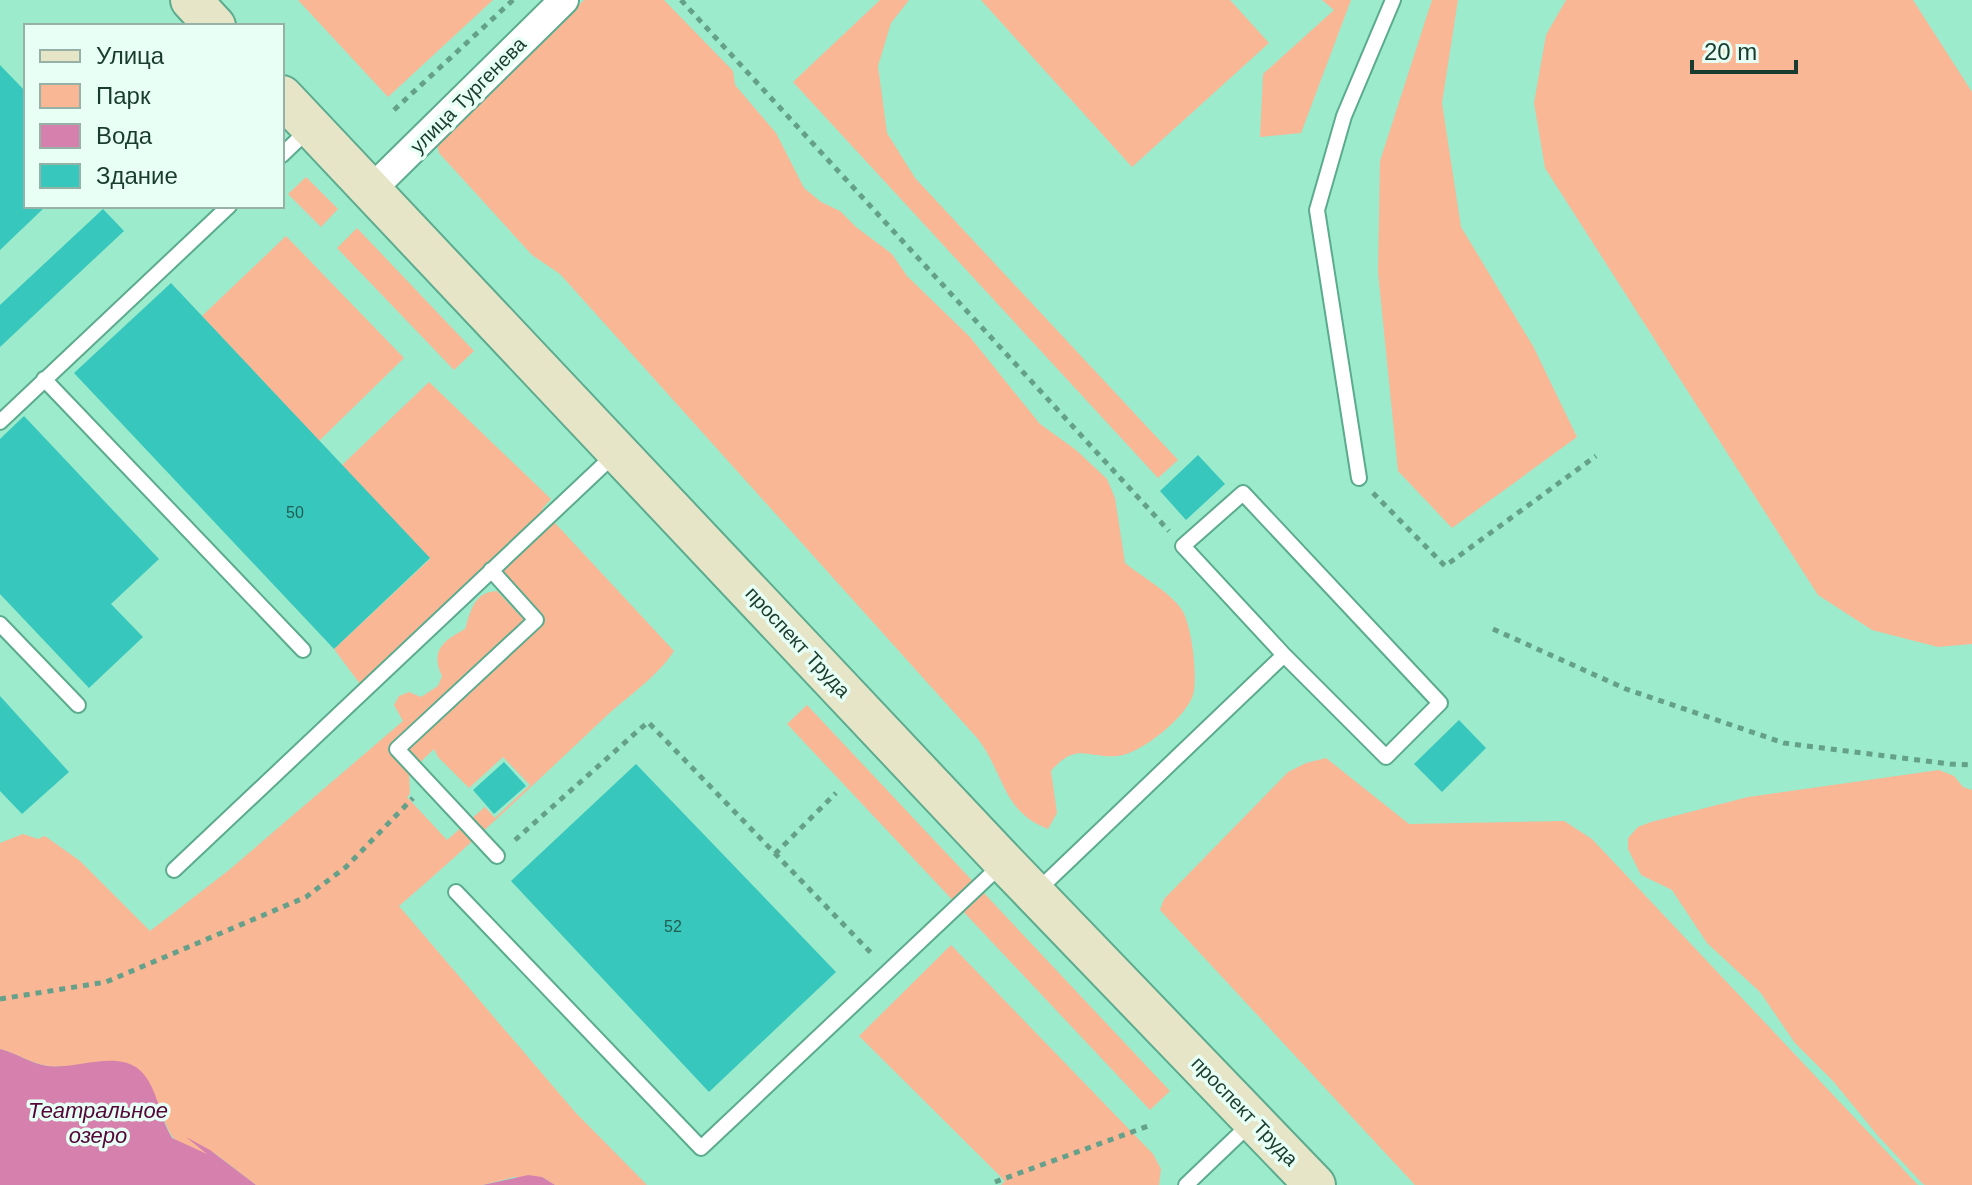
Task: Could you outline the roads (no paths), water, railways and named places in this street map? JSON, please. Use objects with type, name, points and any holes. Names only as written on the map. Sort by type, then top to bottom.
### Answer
[{"type":"main road","points":[[191,0],[213,24]]},
{"type":"main road","name":"проспект Труда","points":[[284,98],[1004,862],[1315,1185]]},
{"type":"street","name":"улица Тургенева","points":[[371,190],[564,0]]},
{"type":"lane","points":[[1359,478],[1317,210],[1344,116],[1393,0]]},
{"type":"lane","points":[[284,153],[312,126]]},
{"type":"lane","points":[[0,422],[227,208]]},
{"type":"lane","points":[[44,379],[303,650]]},
{"type":"lane","points":[[174,870],[618,451]]},
{"type":"lane","points":[[1243,493],[1440,703],[1386,757],[1284,655],[1183,546],[1243,493]]},
{"type":"lane","points":[[491,570],[536,620],[397,749],[497,856]]},
{"type":"lane","points":[[0,624],[78,705]]},
{"type":"lane","points":[[1036,892],[1284,655]]},
{"type":"lane","points":[[456,892],[701,1148],[1004,862]]},
{"type":"lane","points":[[1186,1185],[1254,1120]]},
{"type":"water","name":"Театральное озеро","points":[[0,1049],[47,1066],[102,1061],[128,1063],[139,1069],[148,1080],[172,1138],[207,1154],[186,1137],[210,1150],[256,1185],[0,1185]]},
{"type":"water","points":[[528,1175],[542,1177],[555,1185],[483,1185]]}]
